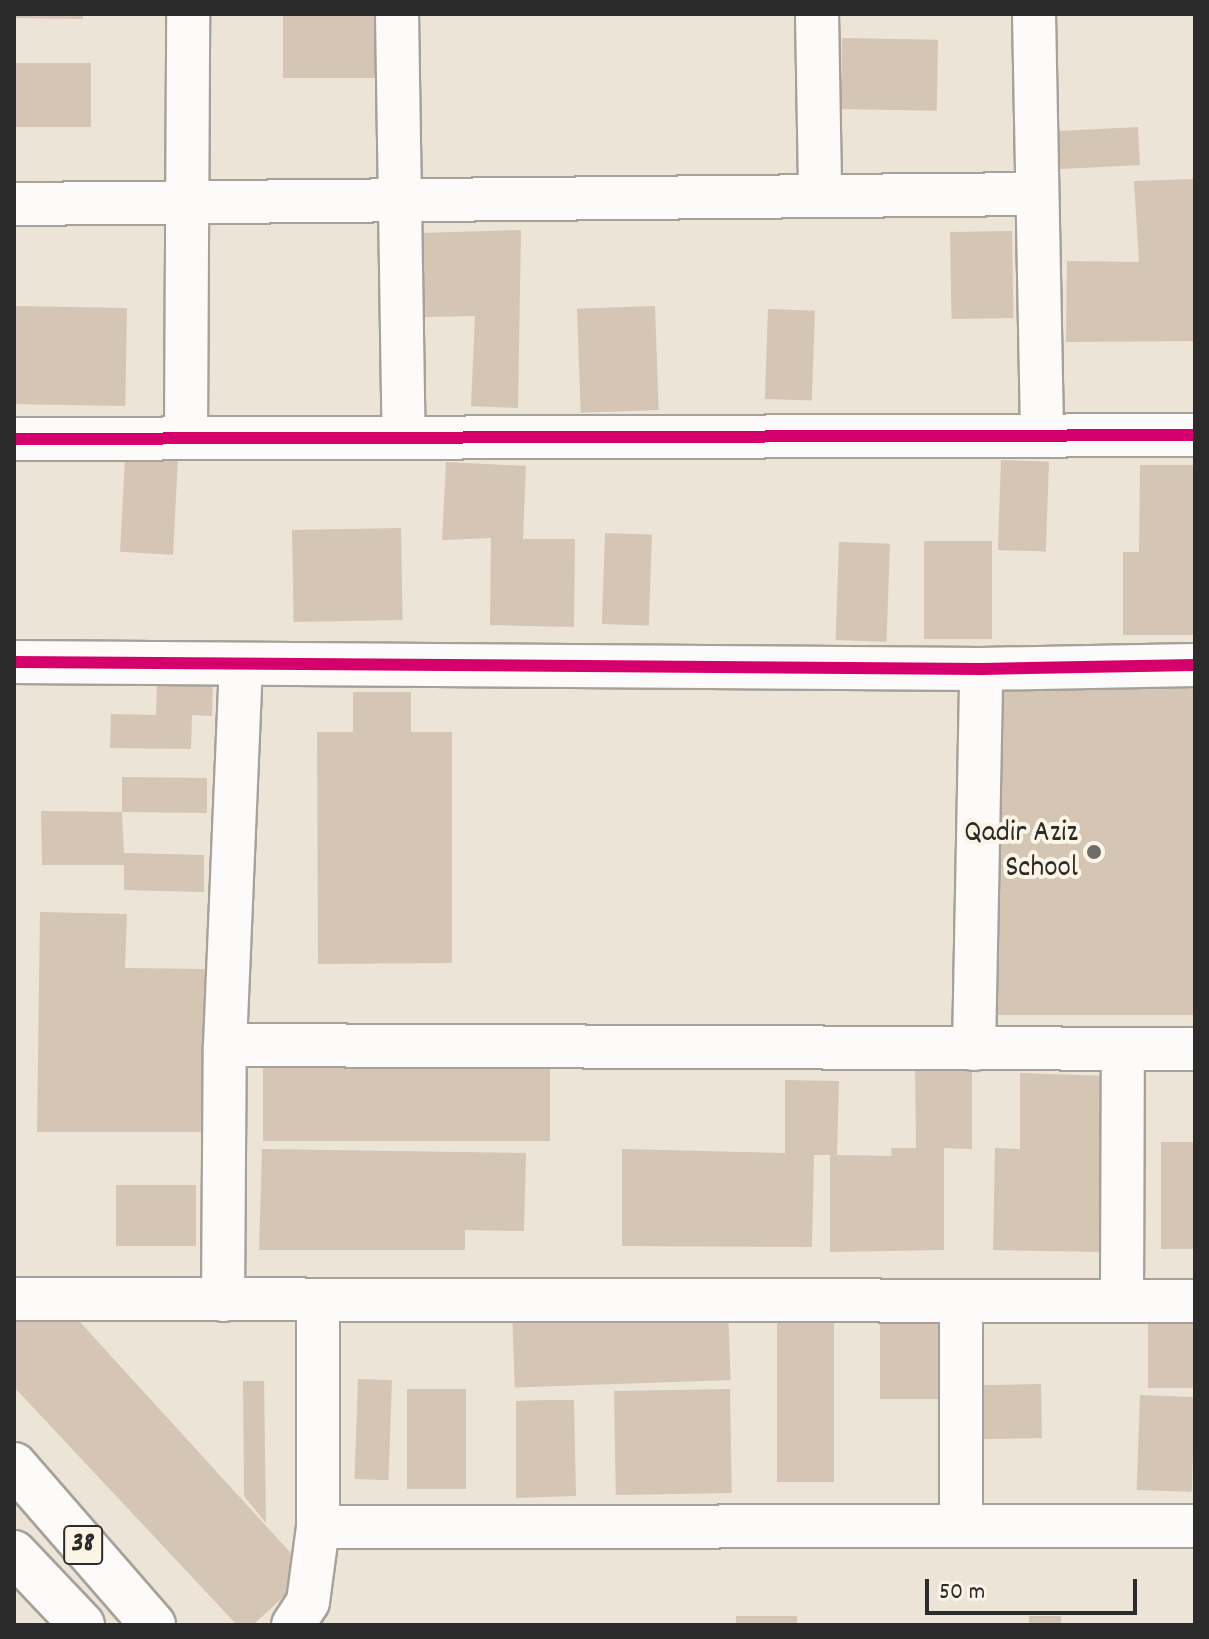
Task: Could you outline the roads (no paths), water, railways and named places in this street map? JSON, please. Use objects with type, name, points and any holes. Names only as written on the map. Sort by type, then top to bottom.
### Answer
[{"type":"main road","name":"38","points":[[14,1465],[153,1625]]},
{"type":"main road","name":"38","points":[[14,1553],[82,1625]]},
{"type":"street","points":[[186,437],[188,14]]},
{"type":"street","points":[[397,14],[404,437]]},
{"type":"street","points":[[817,14],[820,194]]},
{"type":"street","points":[[1034,14],[1042,436]]},
{"type":"street","points":[[14,204],[1037,194]]},
{"type":"street","points":[[14,439],[1195,435]]},
{"type":"street","points":[[14,662],[981,669],[1195,665]]},
{"type":"street","points":[[223,1300],[225,1045],[241,664]]},
{"type":"street","points":[[974,1049],[981,669]]},
{"type":"street","points":[[225,1045],[1195,1049]]},
{"type":"street","points":[[1122,1301],[1123,1050]]},
{"type":"street","points":[[14,1299],[1195,1301]]},
{"type":"street","points":[[293,1625],[308,1602],[318,1527],[318,1300]]},
{"type":"street","points":[[961,1301],[961,1523]]},
{"type":"street","points":[[318,1527],[961,1523],[1195,1526]]},
{"type":"place","name":"Qadir Aziz School","points":[[1094,852]]}]
